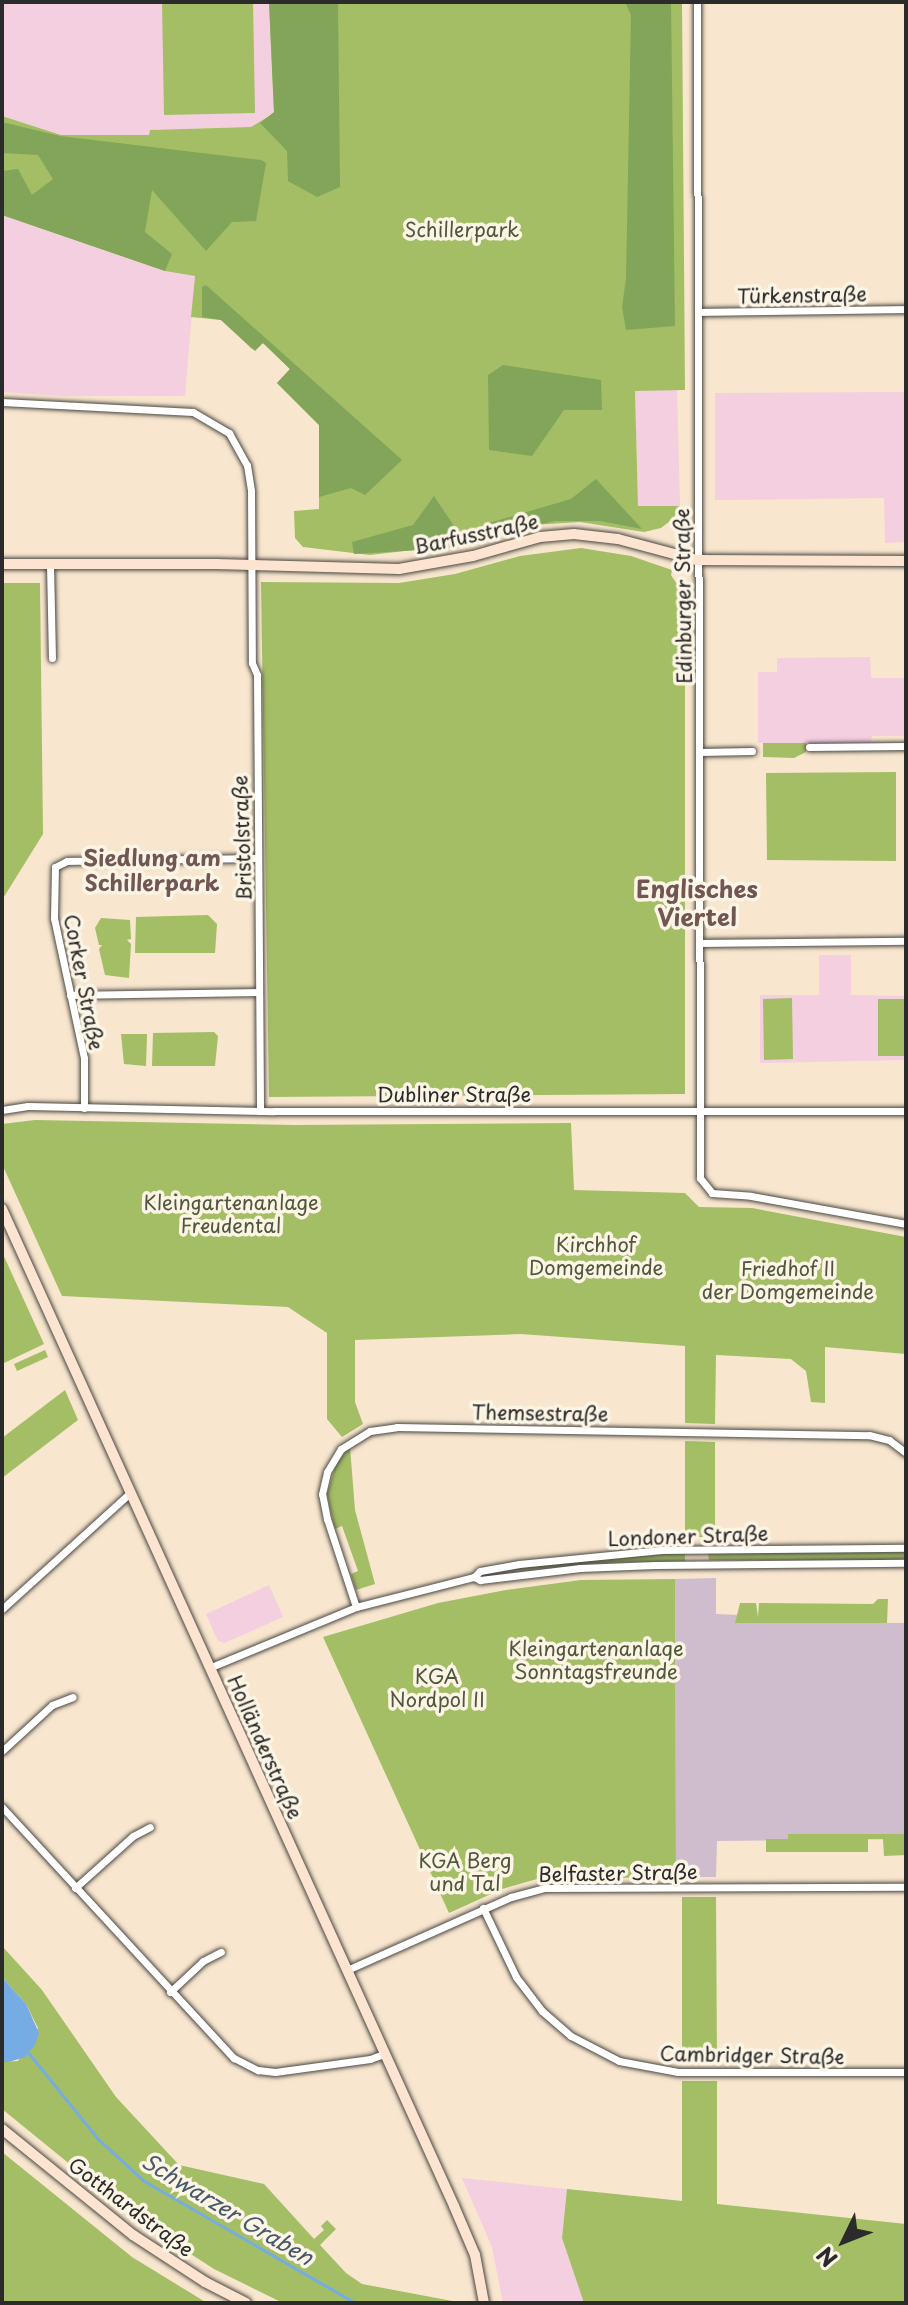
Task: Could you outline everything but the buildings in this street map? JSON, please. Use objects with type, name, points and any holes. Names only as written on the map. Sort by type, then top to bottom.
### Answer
[{"type":"main road","name":"Barfusstraße","points":[[2,564],[399,569],[473,556],[540,537],[574,534],[618,539],[697,560],[906,561]]},
{"type":"main road","name":"Holländerstraße","points":[[2,1209],[473,2248],[484,2303]]},
{"type":"main road","name":"Gotthardstraße","points":[[2,2129],[133,2235],[205,2282],[246,2303]]},
{"type":"street","name":"Edinburger Straße","points":[[697,2],[700,1178],[712,1193],[751,1196],[906,1224]]},
{"type":"street","name":"Türkenstraße","points":[[698,312],[906,309]]},
{"type":"street","name":"Bristolstraße","points":[[2,402],[180,410],[220,425],[234,439],[247,465],[252,565],[252,663],[257,675],[255,858],[260,896],[261,972],[257,992],[260,1111]]},
{"type":"street","points":[[50,564],[52,658]]},
{"type":"street","points":[[809,747],[906,746]]},
{"type":"street","points":[[700,752],[752,751]]},
{"type":"street","name":"Corker Straße","points":[[84,1108],[84,1058],[54,918],[52,874],[59,864],[255,858]]},
{"type":"street","points":[[701,943],[906,941]]},
{"type":"street","points":[[70,995],[257,992]]},
{"type":"street","name":"Dubliner Straße","points":[[2,1110],[28,1106],[260,1111],[906,1111]]},
{"type":"street","name":"Themsestraße","points":[[356,1607],[322,1494],[327,1472],[341,1449],[370,1431],[397,1427],[869,1435],[889,1440],[906,1453]]},
{"type":"street","points":[[2,1609],[130,1493]]},
{"type":"street","name":"Londoner Straße","points":[[209,1668],[356,1607],[474,1577],[480,1571],[519,1564],[637,1551],[906,1548]]},
{"type":"street","name":"Londoner Straße","points":[[474,1577],[480,1580],[580,1568],[655,1565],[906,1563]]},
{"type":"street","points":[[2,1751],[52,1705],[73,1697]]},
{"type":"street","points":[[2,1807],[226,2052],[258,2070],[287,2071],[348,2063],[384,2054]]},
{"type":"street","points":[[75,1888],[133,1836],[150,1827]]},
{"type":"street","name":"Belfaster Straße","points":[[347,1970],[483,1908],[545,1888],[906,1887]]},
{"type":"street","name":"Cambridger Straße","points":[[483,1908],[516,1977],[542,2011],[571,2036],[619,2061],[678,2072],[906,2072]]},
{"type":"street","points":[[170,1992],[203,1961],[221,1952]]},
{"type":"shaded area","points":[[2,2],[269,2],[274,112],[252,127],[150,130],[149,135],[61,135],[2,116]]},
{"type":"shaded area","points":[[2,215],[165,271],[195,276],[185,396],[63,396],[2,392]]},
{"type":"shaded area","points":[[677,389],[680,506],[638,506],[635,390]]},
{"type":"shaded area","points":[[906,392],[906,542],[885,543],[884,498],[715,500],[715,393]]},
{"type":"shaded area","points":[[870,657],[871,678],[906,678],[906,736],[872,736],[871,743],[758,743],[758,672],[777,672],[777,658]]},
{"type":"shaded area","points":[[819,955],[851,955],[851,995],[906,996],[906,1060],[760,1063],[760,995],[819,995]]},
{"type":"shaded area","points":[[716,1578],[716,1614],[738,1615],[739,1622],[906,1623],[906,1839],[717,1841],[716,1877],[676,1877],[675,1579]]},
{"type":"shaded area","points":[[269,1585],[283,1617],[224,1643],[218,1641],[206,1614]]},
{"type":"shaded area","points":[[462,2178],[567,2189],[562,2238],[584,2303],[503,2303],[492,2247]]},
{"type":"green space","points":[[162,2],[253,2],[255,113],[164,115]]},
{"type":"green space","name":"Schillerpark","points":[[269,2],[682,2],[685,390],[635,391],[638,506],[680,506],[674,518],[661,528],[644,532],[580,522],[532,525],[439,547],[370,555],[303,547],[295,538],[294,511],[319,509],[319,425],[277,383],[290,369],[263,343],[252,349],[221,320],[191,317],[195,276],[165,271],[2,215],[2,116],[61,135],[149,135],[150,130],[251,127],[274,113]]},
{"type":"green space","points":[[269,2],[338,2],[340,187],[317,197],[288,181],[287,151],[260,123],[274,112]]},
{"type":"green space","points":[[625,2],[671,2],[675,326],[626,330],[622,307],[626,279],[631,15]]},
{"type":"green space","points":[[2,122],[60,136],[261,160],[266,163],[256,221],[232,222],[206,251],[152,190],[145,232],[172,254],[165,271],[2,215],[2,171],[18,169],[32,195],[53,179],[38,155],[2,153]]},
{"type":"green space","points":[[206,285],[402,460],[365,495],[351,488],[319,497],[319,425],[277,383],[290,369],[263,343],[255,351],[221,320],[202,317],[202,287]]},
{"type":"green space","points":[[503,365],[601,380],[602,410],[564,410],[532,456],[489,450],[488,375]]},
{"type":"green space","points":[[596,479],[642,529],[600,521],[555,521],[471,540],[489,523],[571,499]]},
{"type":"green space","points":[[434,496],[468,547],[354,554],[352,542],[413,525]]},
{"type":"green space","points":[[581,548],[631,556],[672,570],[671,575],[679,587],[685,587],[685,597],[678,602],[685,616],[685,1094],[269,1097],[261,582],[399,583],[455,574],[520,556]]},
{"type":"green space","points":[[2,583],[40,583],[43,834],[2,900]]},
{"type":"green space","points":[[763,743],[806,743],[806,752],[794,758],[763,757]]},
{"type":"green space","points":[[896,772],[896,861],[767,860],[766,773]]},
{"type":"green space","points":[[208,915],[217,924],[215,953],[135,953],[136,917]]},
{"type":"green space","points":[[101,918],[130,920],[131,939],[127,940],[131,944],[129,978],[105,975],[99,949],[102,945],[99,945],[95,928]]},
{"type":"green space","points":[[792,998],[793,1059],[764,1060],[763,999]]},
{"type":"green space","points":[[878,999],[906,999],[906,1056],[878,1056]]},
{"type":"green space","points":[[214,1032],[218,1036],[215,1066],[152,1066],[153,1033]]},
{"type":"green space","points":[[121,1034],[147,1034],[146,1066],[124,1064]]},
{"type":"green space","points":[[35,1120],[295,1125],[571,1123],[574,1190],[685,1193],[699,1207],[752,1208],[906,1237],[906,1354],[825,1347],[825,1403],[811,1402],[806,1371],[791,1359],[716,1355],[715,1424],[685,1423],[685,1346],[521,1334],[355,1340],[355,1402],[363,1424],[342,1437],[327,1419],[327,1333],[288,1307],[62,1296],[2,1164],[2,1124]]},
{"type":"green space","points":[[2,1252],[44,1344],[2,1364]]},
{"type":"green space","points":[[45,1350],[48,1357],[17,1371],[14,1364]]},
{"type":"green space","points":[[65,1390],[78,1420],[2,1478],[2,1438]]},
{"type":"green space","points":[[685,1441],[715,1442],[715,1537],[685,1537]]},
{"type":"green space","points":[[350,1447],[355,1510],[375,1584],[356,1590],[351,1574],[358,1571],[342,1526],[335,1529],[327,1494],[336,1464]]},
{"type":"green space","points":[[906,1552],[906,1560],[709,1560],[708,1553]]},
{"type":"green space","points":[[685,1553],[685,1561],[587,1563],[479,1574],[556,1561]]},
{"type":"green space","points":[[675,1579],[676,1877],[537,1879],[502,1889],[449,1913],[323,1637],[438,1603],[506,1590],[581,1580]]},
{"type":"green space","points":[[878,1599],[888,1599],[887,1623],[735,1623],[740,1603],[756,1603],[758,1617],[759,1603],[873,1604]]},
{"type":"green space","points":[[788,1834],[906,1834],[906,1855],[884,1856],[883,1839],[868,1839],[868,1852],[766,1852],[766,1839],[788,1839]]},
{"type":"green space","points":[[682,1897],[716,1897],[717,2063],[682,2063]]},
{"type":"green space","points":[[2,1946],[42,1990],[116,2097],[179,2165],[264,2184],[314,2239],[324,2230],[321,2226],[327,2220],[336,2229],[320,2245],[346,2273],[362,2284],[463,2303],[283,2303],[214,2269],[141,2222],[2,2109],[2,2062],[18,2061],[38,2028],[26,2004],[2,1977]]},
{"type":"green space","points":[[682,2081],[717,2081],[717,2204],[906,2224],[906,2303],[584,2303],[562,2238],[567,2189],[682,2201]]},
{"type":"green space","points":[[2,2152],[132,2257],[207,2303],[2,2303]]},
{"type":"water","points":[[2,1977],[26,2004],[39,2033],[35,2045],[25,2057],[9,2062],[2,2062]]},
{"type":"waterway","name":"Schwarzer Graben","points":[[26,2050],[98,2139],[144,2181],[355,2303]]},
{"type":"district","name":"Siedlung am Schillerpark","points":[[152,868]]},
{"type":"district","name":"Englisches Viertel","points":[[697,903]]},
{"type":"park label","name":"Kleingartenanlage Freudental","points":[[231,1214]]},
{"type":"park label","name":"Kirchhof Domgemeinde","points":[[596,1256]]},
{"type":"park label","name":"Friedhof II der Domgemeinde","points":[[788,1280]]},
{"type":"park label","name":"Kleingartenanlage Sonntagsfreunde","points":[[596,1660]]},
{"type":"park label","name":"KGA Nordpol II","points":[[437,1688]]},
{"type":"park label","name":"KGA Berg und Tal","points":[[465,1872]]}]
